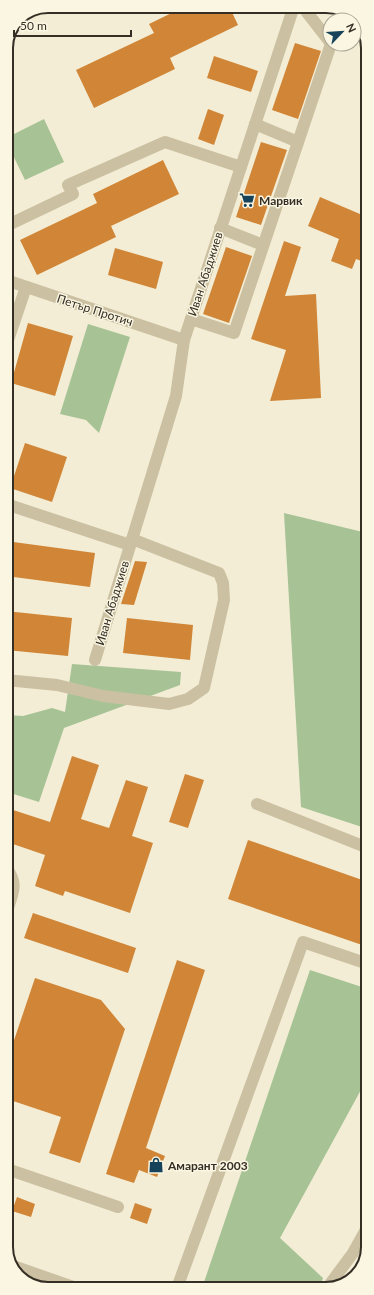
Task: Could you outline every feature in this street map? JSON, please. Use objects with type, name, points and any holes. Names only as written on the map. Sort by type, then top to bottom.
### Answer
[{"type":"street","name":"Иван Абаджиев","points":[[95,660],[176,396],[184,340],[292,13]]},
{"type":"street","points":[[307,13],[322,32]]},
{"type":"street","points":[[191,319],[234,333],[327,52]]},
{"type":"street","points":[[255,124],[298,142]]},
{"type":"street","points":[[13,223],[73,194],[68,185],[165,142],[241,167]]},
{"type":"street","points":[[220,228],[263,245]]},
{"type":"street","name":"Петър Протич","points":[[13,282],[184,340]]},
{"type":"street","points":[[13,325],[26,287]]},
{"type":"street","name":"Иван Абаджиев","points":[[13,506],[131,542]]},
{"type":"street","points":[[13,681],[57,685],[103,696],[169,704],[188,699],[204,688],[224,600],[223,583],[219,573],[131,542]]},
{"type":"street","points":[[257,804],[361,845]]},
{"type":"street","points":[[13,878],[15,884],[13,891]]},
{"type":"street","points":[[180,1282],[304,942],[361,962]]},
{"type":"street","points":[[13,1171],[118,1207]]},
{"type":"street","points":[[332,1281],[353,1253],[361,1239]]},
{"type":"street","points":[[21,1269],[59,1282]]},
{"type":"green space","points":[[44,119],[64,162],[25,180],[13,155],[13,134]]},
{"type":"green space","points":[[88,324],[130,337],[99,433],[86,420],[60,414]]},
{"type":"green space","points":[[284,513],[361,532],[361,827],[301,807]]},
{"type":"green space","points":[[72,664],[181,672],[180,685],[64,728],[39,802],[13,794],[13,715],[23,716],[52,708],[65,712]]},
{"type":"green space","points":[[310,970],[361,987],[361,1090],[280,1238],[323,1278],[322,1282],[204,1282]]},
{"type":"building","points":[[172,13],[232,13],[238,25],[170,58],[175,69],[94,108],[76,70],[154,33],[149,24]]},
{"type":"building","points":[[295,43],[321,51],[298,119],[272,110]]},
{"type":"building","points":[[214,56],[258,71],[251,92],[207,78]]},
{"type":"building","points":[[208,109],[224,115],[214,145],[198,139]]},
{"type":"building","points":[[261,142],[287,150],[261,225],[236,217]]},
{"type":"building","points":[[163,160],[179,194],[111,226],[116,237],[37,275],[20,240],[97,203],[93,194]]},
{"type":"building","points":[[320,197],[361,214],[361,261],[356,259],[352,269],[331,261],[339,239],[308,226]]},
{"type":"building","points":[[284,241],[301,247],[285,296],[316,294],[321,398],[270,401],[286,350],[251,339]]},
{"type":"building","points":[[226,247],[252,256],[229,323],[203,314]]},
{"type":"building","points":[[115,248],[163,262],[156,289],[108,275]]},
{"type":"building","points":[[28,323],[73,336],[55,396],[13,384],[13,376]]},
{"type":"building","points":[[25,443],[67,457],[52,502],[13,489],[13,479]]},
{"type":"building","points":[[13,542],[95,553],[90,587],[13,577]]},
{"type":"building","points":[[135,561],[147,562],[134,605],[121,604]]},
{"type":"building","points":[[13,612],[72,618],[68,656],[13,651]]},
{"type":"building","points":[[127,618],[193,625],[190,660],[123,653]]},
{"type":"building","points":[[72,756],[99,765],[81,819],[109,828],[126,780],[148,787],[132,836],[153,843],[130,913],[65,891],[63,896],[35,886],[45,855],[13,844],[13,810],[50,822]]},
{"type":"building","points":[[185,774],[204,780],[188,828],[169,822]]},
{"type":"building","points":[[248,840],[361,880],[361,945],[228,899]]},
{"type":"building","points":[[33,913],[136,948],[128,973],[24,938]]},
{"type":"building","points":[[177,960],[205,970],[146,1148],[165,1156],[157,1177],[139,1170],[134,1183],[106,1174]]},
{"type":"building","points":[[35,978],[101,1000],[125,1029],[80,1163],[49,1153],[61,1117],[13,1101],[13,1043]]},
{"type":"building","points":[[17,1197],[35,1204],[31,1217],[13,1211]]},
{"type":"building","points":[[135,1203],[152,1209],[147,1224],[130,1218]]},
{"type":"place","name":"Марвик","points":[[247,200]]},
{"type":"place","name":"Амарант 2003","points":[[156,1165]]}]
